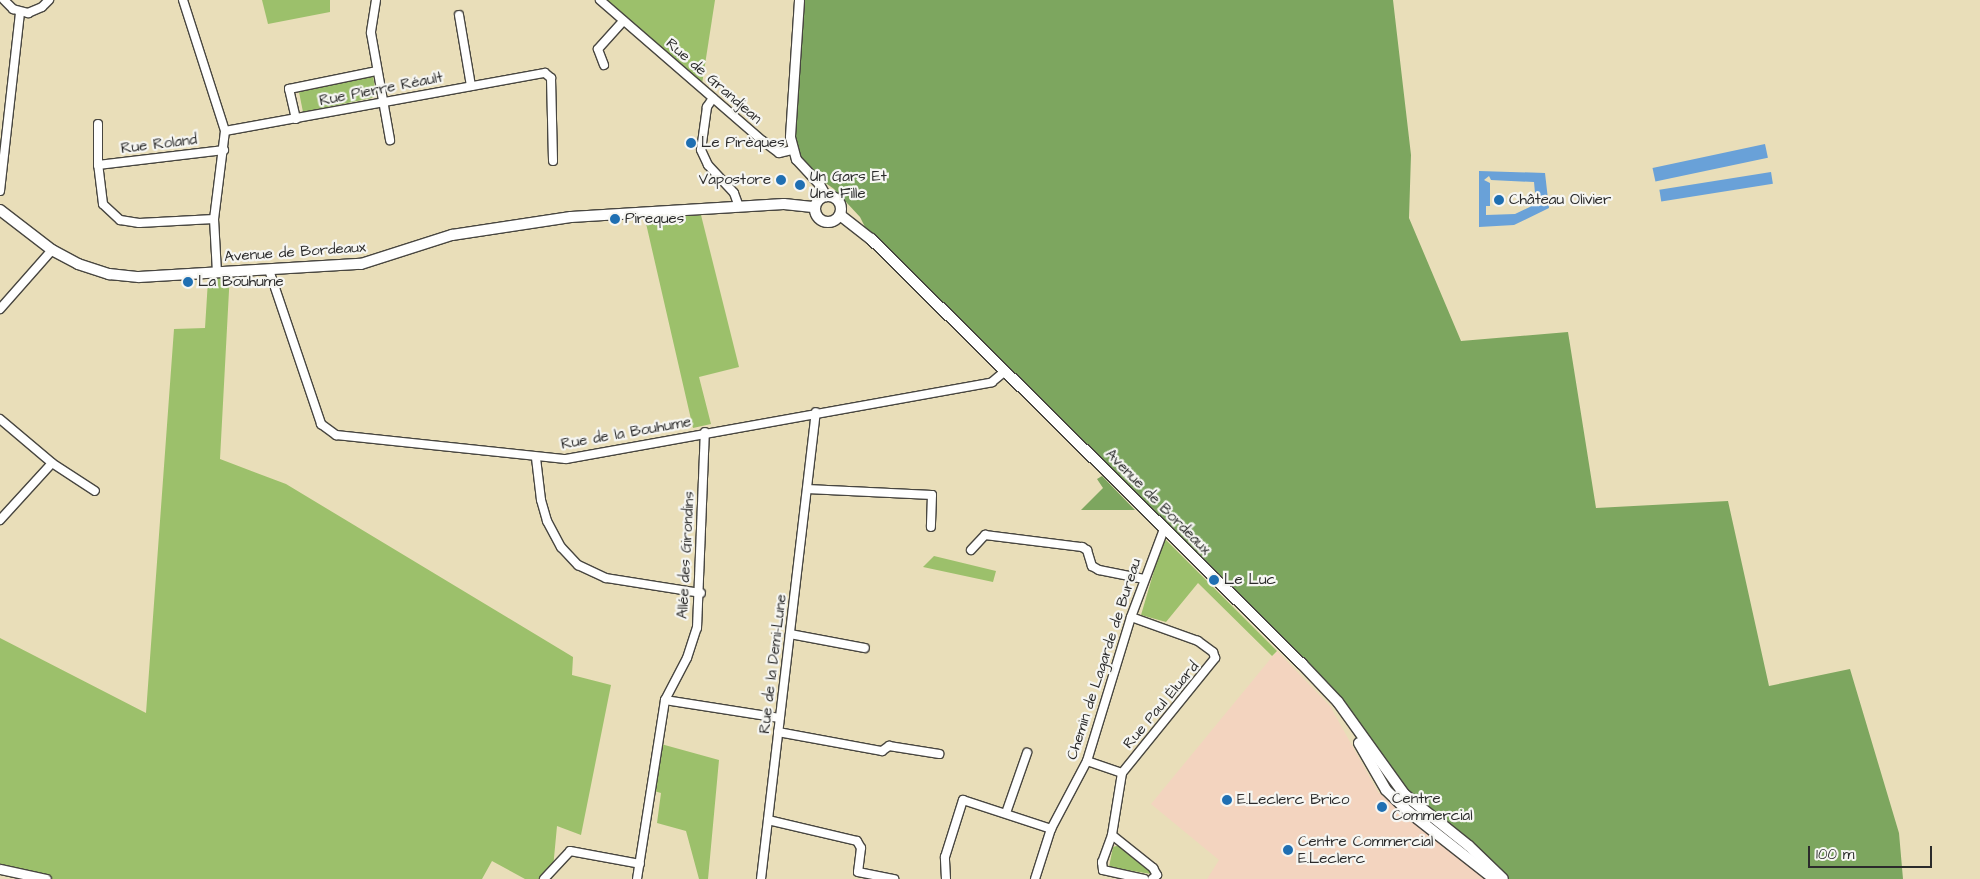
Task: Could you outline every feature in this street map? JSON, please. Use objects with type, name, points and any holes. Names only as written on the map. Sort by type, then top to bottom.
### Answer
[{"type":"main road","points":[[826,196],[839,201],[840,215],[834,221],[826,222],[819,218],[815,207],[818,200],[826,196]]},
{"type":"main road","name":"Avenue de Bordeaux","points":[[0,210],[52,250],[99,272],[122,276],[217,273],[361,264],[452,235],[532,222],[784,204],[815,207]]},
{"type":"main road","name":"Avenue de Bordeaux","points":[[840,215],[871,239],[1338,702],[1404,794],[1487,862],[1503,879]]},
{"type":"main road","points":[[1321,686],[1350,726],[1386,790],[1409,812],[1494,879]]},
{"type":"street","points":[[4,0],[20,12],[35,11],[49,0]]},
{"type":"street","points":[[183,0],[224,131],[224,150],[214,219],[217,273]]},
{"type":"street","points":[[376,0],[371,33],[390,140]]},
{"type":"street","name":"Rue de Grandjean","points":[[600,0],[704,92],[776,151],[792,150]]},
{"type":"street","points":[[799,0],[789,124],[792,150],[826,196]]},
{"type":"street","points":[[0,191],[20,12]]},
{"type":"street","points":[[459,15],[471,86]]},
{"type":"street","points":[[604,66],[598,49],[623,21]]},
{"type":"street","name":"Rue Pierre Réault","points":[[296,119],[289,89],[377,71]]},
{"type":"street","name":"Rue Pierre Réault","points":[[224,131],[544,73],[551,78],[553,161]]},
{"type":"street","points":[[713,98],[707,107],[701,150],[708,165],[734,193],[738,207]]},
{"type":"street","name":"Rue Roland","points":[[98,124],[98,165],[103,204],[120,220],[139,223],[214,219]]},
{"type":"street","name":"Rue Roland","points":[[98,165],[224,150]]},
{"type":"street","points":[[0,309],[52,250]]},
{"type":"street","name":"Rue de la Bouhume","points":[[269,270],[321,424],[336,435],[536,458],[566,459],[705,432],[992,382],[1005,371]]},
{"type":"street","name":"Rue de la Demi-Lune","points":[[761,879],[816,412]]},
{"type":"street","points":[[0,419],[52,463],[95,491]]},
{"type":"street","name":"Allée des Girondins","points":[[637,879],[665,700],[687,658],[697,628],[701,594],[705,432]]},
{"type":"street","points":[[536,458],[541,500],[547,521],[561,547],[578,565],[606,578],[701,594]]},
{"type":"street","points":[[0,520],[52,463]]},
{"type":"street","points":[[807,489],[932,495],[931,526]]},
{"type":"street","name":"Chemin de Lagarde de Bureau","points":[[1035,879],[1051,829],[1087,761],[1131,617],[1164,529]]},
{"type":"street","points":[[971,550],[985,535],[1082,547],[1087,550],[1092,566],[1099,570],[1144,579]]},
{"type":"street","name":"Rue Paul Éluard","points":[[1122,772],[1215,658],[1213,652],[1198,641],[1131,617]]},
{"type":"street","points":[[790,634],[865,648]]},
{"type":"street","points":[[665,700],[780,718]]},
{"type":"street","points":[[778,732],[882,751],[889,746],[939,754]]},
{"type":"street","points":[[1006,813],[1027,753]]},
{"type":"street","points":[[1087,761],[1122,772],[1112,835],[1102,862],[1103,870],[1144,879]]},
{"type":"street","points":[[946,879],[945,857],[963,800],[1051,829]]},
{"type":"street","points":[[768,820],[857,841],[861,848],[858,872],[894,879]]},
{"type":"street","points":[[1112,835],[1153,868],[1157,875],[1152,879]]},
{"type":"street","points":[[544,879],[570,851],[640,864]]},
{"type":"street","points":[[0,869],[46,879]]},
{"type":"shaded area","points":[[1277,651],[1330,706],[1378,792],[1491,879],[1207,879],[1219,860],[1151,804]]},
{"type":"green space","points":[[262,0],[330,0],[330,12],[268,24]]},
{"type":"green space","points":[[606,0],[715,0],[702,84]]},
{"type":"green space","points":[[799,0],[1393,0],[1411,155],[1409,218],[1461,341],[1568,332],[1596,508],[1728,501],[1769,686],[1850,669],[1899,833],[1903,879],[1494,879],[1386,790],[1349,726],[1321,686],[871,239],[860,217],[834,189],[802,166],[790,137]]},
{"type":"green space","points":[[373,76],[376,93],[372,98],[303,112],[299,92]]},
{"type":"green space","points":[[701,215],[739,367],[699,377],[711,424],[693,428],[645,219]]},
{"type":"green space","points":[[230,272],[220,459],[286,484],[573,657],[572,675],[611,685],[581,835],[557,826],[552,879],[525,879],[492,861],[482,879],[46,879],[0,869],[0,638],[146,713],[174,329],[205,328],[208,280]]},
{"type":"green space","points":[[1102,476],[1135,510],[1081,510],[1103,488],[1097,479]]},
{"type":"green space","points":[[1166,540],[1277,651],[1272,656],[1198,583],[1166,622],[1141,615],[1161,547],[1159,542]]},
{"type":"green space","points":[[934,556],[996,571],[993,582],[923,567]]},
{"type":"green space","points":[[661,744],[719,760],[708,879],[699,879],[686,831],[657,823],[661,793],[654,791]]},
{"type":"green space","points":[[1120,845],[1152,872],[1151,874],[1109,867],[1113,847]]},
{"type":"water","points":[[1765,144],[1768,158],[1655,182],[1653,168]]},
{"type":"water","points":[[1479,171],[1545,173],[1549,208],[1514,225],[1479,227]],"holes":[[[1489,176],[1491,180],[1534,182],[1536,204],[1515,214],[1486,215],[1486,206],[1490,206],[1490,183],[1484,180]]]},
{"type":"water","points":[[1771,172],[1773,184],[1661,202],[1659,190]]},
{"type":"place","name":"Le Pirèques","points":[[691,143]]},
{"type":"place","name":"Vapostore","points":[[781,180]]},
{"type":"place","name":"Un Gars Et Une Fille","points":[[800,185]]},
{"type":"place","name":"Château Olivier","points":[[1499,200]]},
{"type":"place","name":"Pireques","points":[[615,219]]},
{"type":"place","name":"La Bouhume","points":[[188,282]]},
{"type":"place","name":"Le Luc","points":[[1214,580]]},
{"type":"place","name":"E.Leclerc Brico","points":[[1227,800]]},
{"type":"place","name":"Centre Commercial","points":[[1382,807]]},
{"type":"place","name":"Centre Commercial E.Leclerc","points":[[1288,850]]}]
